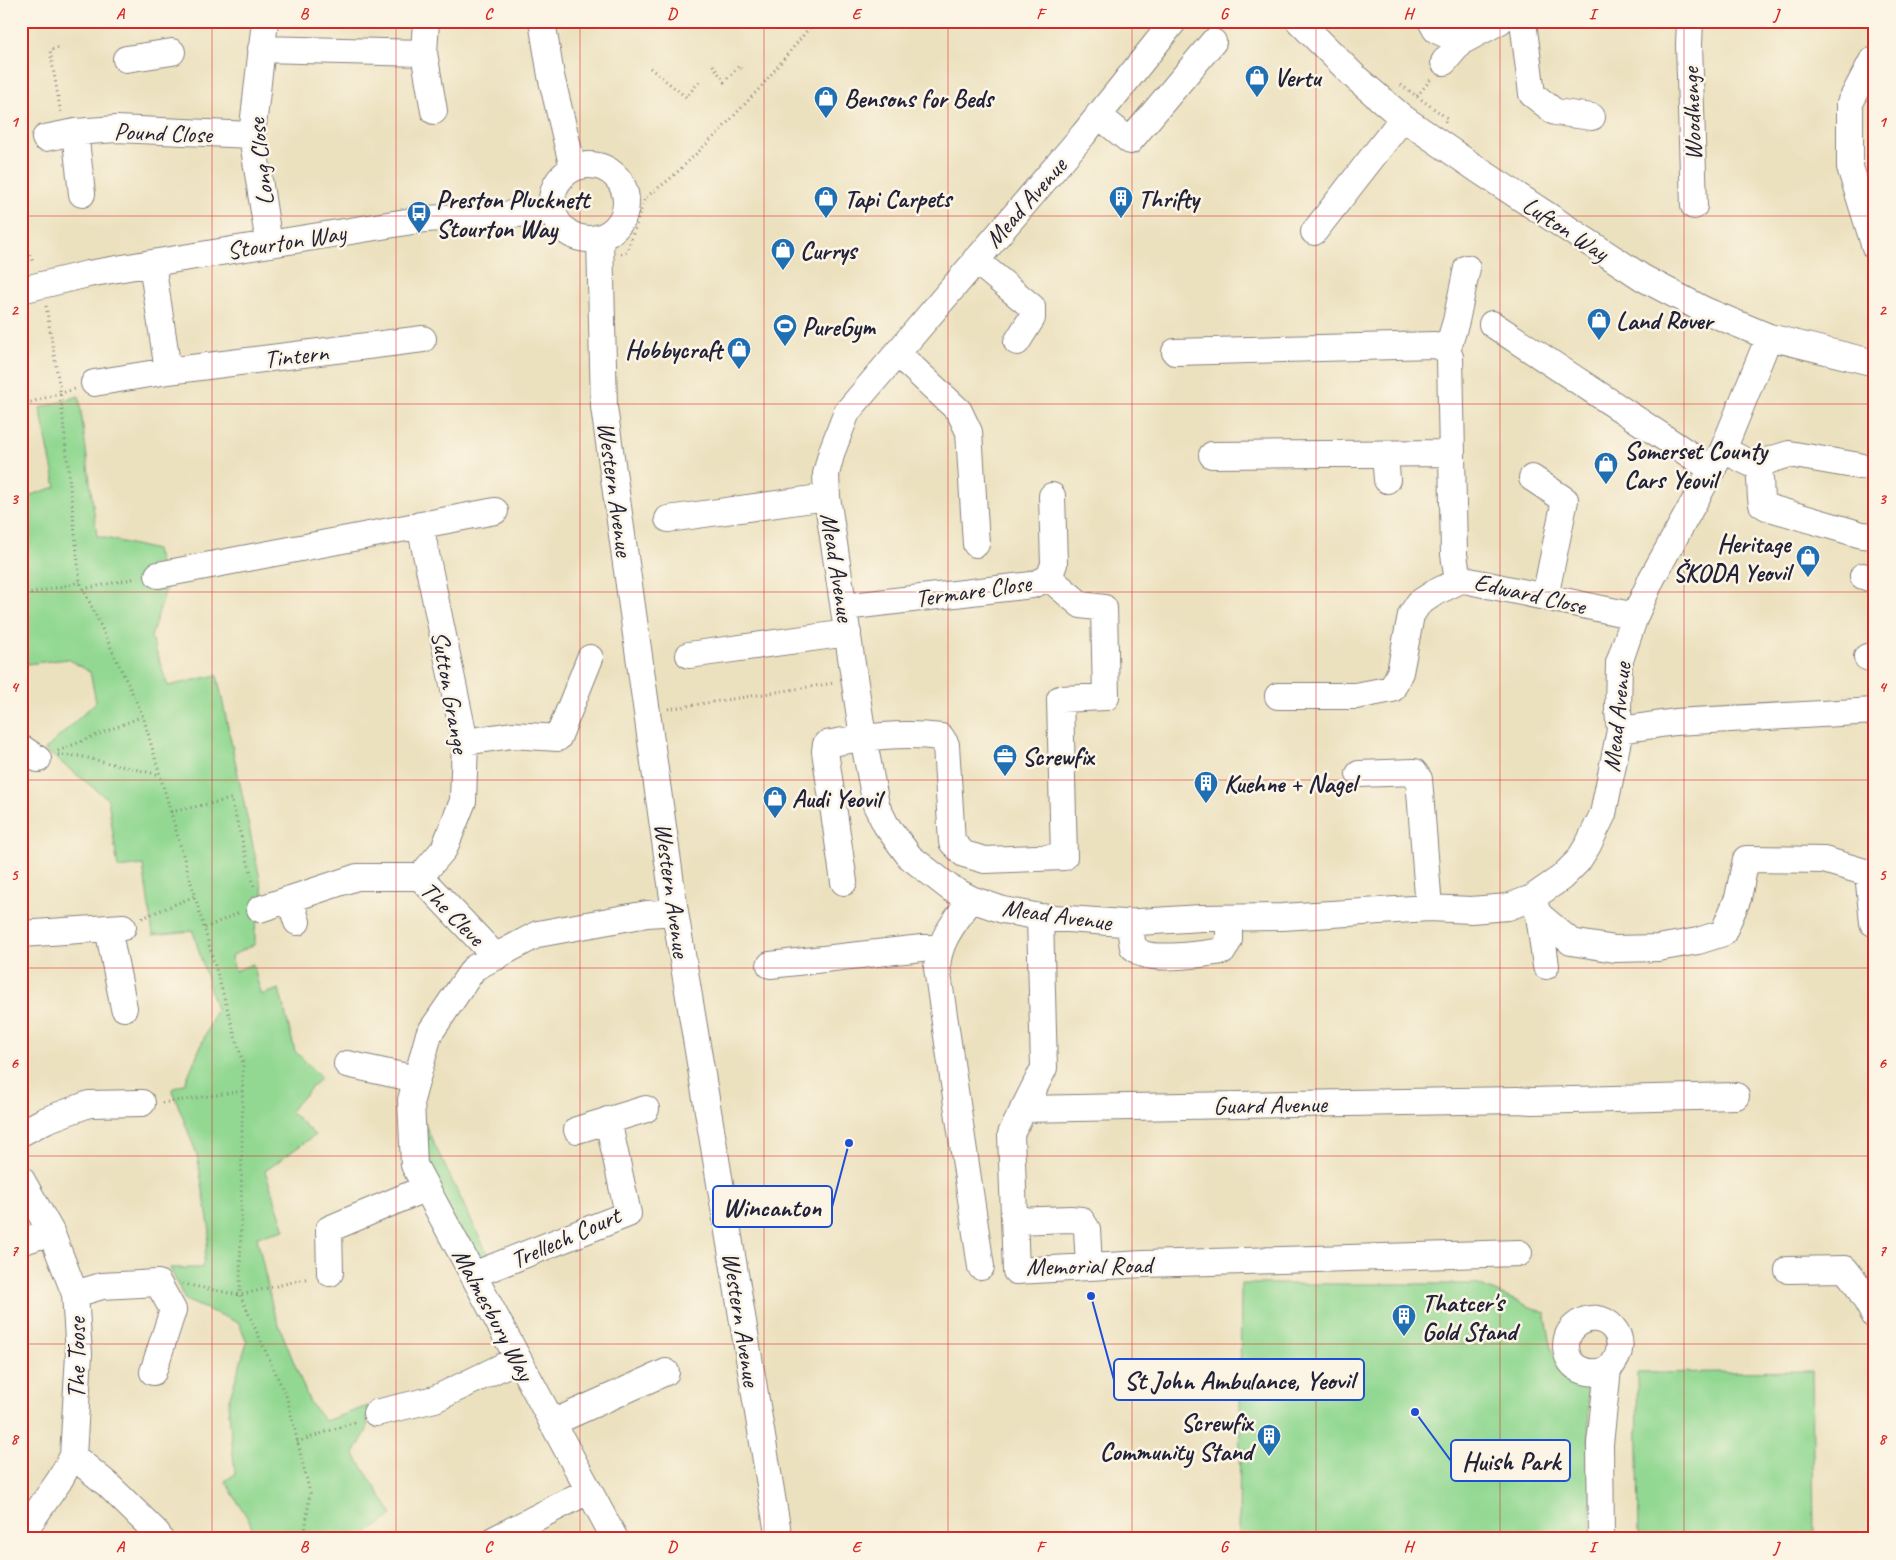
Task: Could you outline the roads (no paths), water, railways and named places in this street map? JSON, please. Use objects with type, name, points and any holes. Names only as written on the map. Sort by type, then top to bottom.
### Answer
[{"type":"street","name":"Long Close","points":[[265,21],[252,135],[270,244]]},
{"type":"street","points":[[426,21],[424,53],[434,110]]},
{"type":"street","points":[[542,21],[551,76],[573,168]]},
{"type":"street","name":"Mead Avenue","points":[[1174,21],[1098,116],[847,412],[832,450],[826,474],[827,497],[863,737],[876,805],[886,825],[910,856],[950,888],[971,899],[1003,910],[1040,917],[1129,922],[1282,917],[1429,908],[1471,910],[1536,907],[1578,861],[1603,814],[1620,730],[1618,711],[1619,663],[1635,616],[1652,578],[1718,460],[1769,337]]},
{"type":"street","name":"Lufton Way","points":[[1299,21],[1356,78],[1403,118],[1643,278],[1704,310],[1769,337],[1875,363]]},
{"type":"street","points":[[1431,21],[1436,30],[1461,42]]},
{"type":"street","points":[[1444,62],[1461,42],[1500,21]]},
{"type":"street","points":[[1523,21],[1532,94],[1555,112],[1592,117]]},
{"type":"street","name":"Woodhenge","points":[[1690,21],[1694,206]]},
{"type":"street","points":[[1098,116],[1130,141],[1213,42]]},
{"type":"street","points":[[261,49],[424,53]]},
{"type":"street","points":[[126,59],[172,52]]},
{"type":"street","points":[[1875,60],[1872,61],[1850,103],[1850,166],[1875,247]]},
{"type":"street","points":[[1314,232],[1403,118]]},
{"type":"street","name":"Pound Close","points":[[82,194],[61,135],[116,129],[252,135]]},
{"type":"street","points":[[584,165],[606,168],[622,184],[626,194],[624,216],[600,249],[588,239],[576,237],[566,232],[552,212],[551,202],[557,182],[573,168],[584,165]]},
{"type":"street","name":"Stourton Way","points":[[32,288],[88,274],[152,262],[425,219],[552,212]]},
{"type":"street","name":"Western Avenue","points":[[600,249],[604,407],[675,912],[779,1539]]},
{"type":"street","points":[[975,260],[1032,307],[1032,318],[1017,342]]},
{"type":"street","points":[[152,262],[168,371]]},
{"type":"street","points":[[1175,352],[1434,345],[1442,346],[1447,351],[1456,322],[1467,268]]},
{"type":"street","points":[[1492,324],[1718,460],[1758,468],[1770,460],[1789,454],[1859,466]]},
{"type":"street","name":"Tintern","points":[[95,384],[168,371],[423,338]]},
{"type":"street","name":"Edward Close","points":[[1447,351],[1450,358],[1454,554],[1457,575],[1463,579],[1635,616]]},
{"type":"street","points":[[897,352],[959,410],[969,432],[976,544]]},
{"type":"street","points":[[1212,455],[1452,453]]},
{"type":"street","points":[[1385,454],[1387,480]]},
{"type":"street","points":[[1758,468],[1762,504],[1862,535],[1875,536]]},
{"type":"street","points":[[1532,478],[1565,500],[1545,597]]},
{"type":"street","name":"Termare Close","points":[[844,607],[1032,585],[1048,578],[1054,564],[1052,496]]},
{"type":"street","points":[[668,519],[827,497]]},
{"type":"street","points":[[158,576],[495,511]]},
{"type":"street","name":"Sutton Grange","points":[[420,525],[465,742],[463,801],[444,849],[420,877]]},
{"type":"street","points":[[844,882],[824,751],[826,744],[863,737],[922,734],[941,736],[946,745],[952,842],[964,854],[985,860],[1064,857],[1060,700],[1106,697],[1104,608],[1081,605],[1048,578]]},
{"type":"street","points":[[1278,696],[1356,696],[1392,689],[1400,672],[1411,615],[1425,599],[1463,579]]},
{"type":"street","points":[[689,656],[848,633]]},
{"type":"street","points":[[465,742],[512,735],[558,738],[590,658]]},
{"type":"street","points":[[1620,730],[1675,722],[1875,711]]},
{"type":"street","points":[[1359,774],[1414,772],[1419,779],[1429,908]]},
{"type":"street","points":[[1536,907],[1571,942],[1606,947],[1658,948],[1698,941],[1723,933],[1738,898],[1746,859],[1824,860],[1868,873],[1873,923]]},
{"type":"street","name":"The Cleve","points":[[260,909],[293,911],[357,877],[420,877],[496,956]]},
{"type":"street","points":[[971,899],[947,933],[938,956],[938,968],[981,1267]]},
{"type":"street","points":[[1536,907],[1546,966]]},
{"type":"street","name":"Malmesbury Way","points":[[615,1539],[414,1164],[411,1100],[429,1034],[474,968],[538,934],[647,914],[675,912]]},
{"type":"street","name":"Memorial Road","points":[[1040,917],[1044,1068],[1012,1134],[1016,1271],[1518,1253]]},
{"type":"street","points":[[1129,922],[1133,947],[1142,954],[1157,956],[1196,954],[1223,950],[1229,940],[1229,918]]},
{"type":"street","points":[[21,934],[116,928],[124,1008]]},
{"type":"street","points":[[770,965],[922,948],[941,948]]},
{"type":"street","points":[[347,1064],[416,1079]]},
{"type":"street","name":"Guard Avenue","points":[[1023,1109],[1517,1100],[1532,1102],[1736,1096]]},
{"type":"street","points":[[21,1133],[46,1120],[89,1104],[142,1103]]},
{"type":"street","points":[[577,1130],[646,1109]]},
{"type":"street","name":"Trellech Court","points":[[473,1275],[628,1214],[608,1120]]},
{"type":"street","name":"The Toose","points":[[21,1179],[51,1232],[76,1294],[79,1354],[74,1456],[59,1482],[25,1524]]},
{"type":"street","points":[[330,1273],[329,1229],[426,1188]]},
{"type":"street","points":[[1015,1221],[1070,1218],[1081,1220],[1087,1229],[1089,1267]]},
{"type":"street","points":[[21,1242],[51,1232]]},
{"type":"street","points":[[1788,1270],[1845,1269],[1856,1283],[1875,1316]]},
{"type":"street","points":[[76,1294],[102,1286],[158,1283],[173,1310],[153,1372]]},
{"type":"street","points":[[376,1413],[435,1399],[518,1359]]},
{"type":"street","points":[[1601,1539],[1600,1444],[1608,1369]]},
{"type":"street","points":[[552,1423],[666,1372]]},
{"type":"street","points":[[74,1456],[107,1484],[160,1539]]},
{"type":"street","points":[[495,1539],[588,1491]]},
{"type":"place","name":"Vertu","points":[[1257,98]]},
{"type":"place","name":"Bensons for Beds","points":[[826,119]]},
{"type":"place","name":"Tapi Carpets","points":[[826,219]]},
{"type":"place","name":"Thrifty","points":[[1121,219]]},
{"type":"place","name":"Preston Plucknett Stourton Way","points":[[419,234]]},
{"type":"place","name":"Currys","points":[[783,271]]},
{"type":"place","name":"Land Rover","points":[[1599,341]]},
{"type":"place","name":"PureGym","points":[[785,347]]},
{"type":"place","name":"Hobbycraft","points":[[739,370]]},
{"type":"place","name":"Somerset County Cars Yeovil","points":[[1606,485]]},
{"type":"place","name":"Heritage ŠKODA Yeovil","points":[[1808,578]]},
{"type":"place","name":"Screwfix","points":[[1005,777]]},
{"type":"place","name":"Kuehne + Nagel","points":[[1206,804]]},
{"type":"place","name":"Audi Yeovil","points":[[775,819]]},
{"type":"place","name":"Wincanton","points":[[849,1143]]},
{"type":"place","name":"St John Ambulance, Yeovil","points":[[1091,1296]]},
{"type":"place","name":"Thatcer's Gold Stand","points":[[1404,1337]]},
{"type":"place","name":"Huish Park","points":[[1415,1412]]},
{"type":"place","name":"Screwfix Community Stand","points":[[1269,1457]]}]
